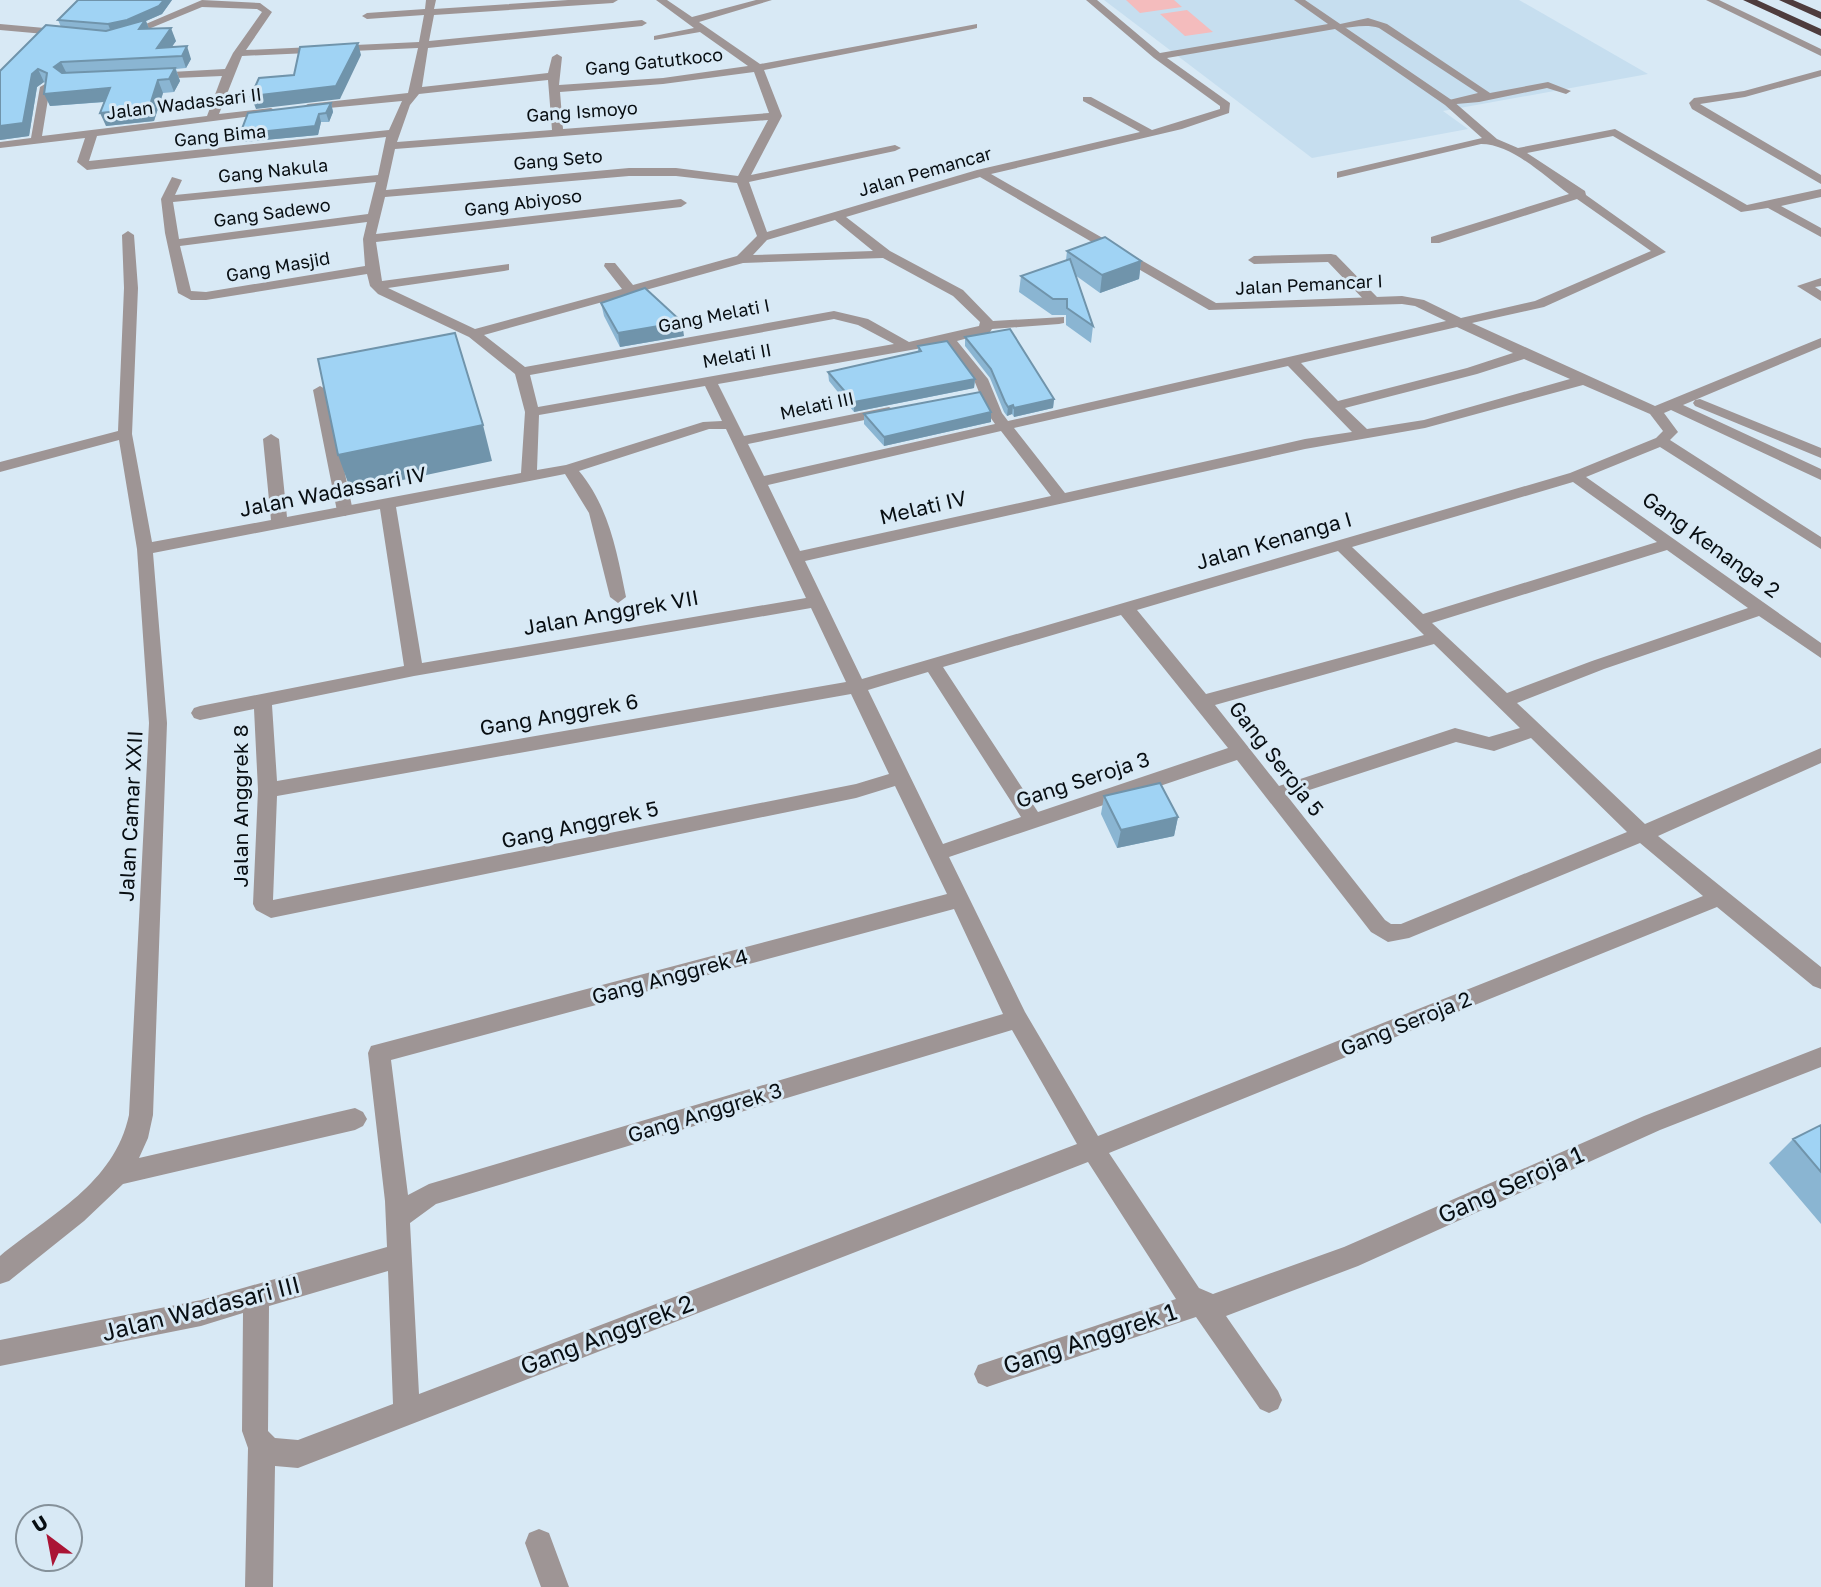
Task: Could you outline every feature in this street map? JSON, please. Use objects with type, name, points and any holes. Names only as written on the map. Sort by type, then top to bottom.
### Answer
[{"type":"highway","points":[[1748,0],[1821,33]]},
{"type":"highway","points":[[1784,0],[1821,16]]},
{"type":"street","points":[[431,0],[415,93],[405,104],[392,140],[378,194],[369,239],[372,269],[377,286],[392,297],[474,334],[522,372],[532,412],[528,475]]},
{"type":"street","points":[[367,16],[613,0]]},
{"type":"street","points":[[661,0],[758,68],[776,116],[742,180],[763,237]]},
{"type":"street","points":[[690,21],[767,0]]},
{"type":"street","name":"Jalan Pemancar","points":[[474,334],[741,259],[763,237],[836,215],[981,173],[1150,134],[1224,111],[1226,106],[1158,56],[1091,0]]},
{"type":"street","points":[[760,482],[1539,304],[1660,252],[1581,194],[1497,142],[1450,103],[1299,0]]},
{"type":"street","points":[[1711,0],[1821,53]]},
{"type":"street","points":[[111,38],[135,32],[206,2],[260,6],[266,10],[238,53],[212,118]]},
{"type":"street","points":[[1158,56],[1368,21],[1383,26],[1485,93],[1479,99]]},
{"type":"street","points":[[238,53],[424,45],[642,23]]},
{"type":"street","name":"Gang Gatutkoco","points":[[554,89],[663,81],[758,68],[973,26]]},
{"type":"street","points":[[2,28],[85,35]]},
{"type":"street","points":[[658,37],[701,29]]},
{"type":"street","points":[[557,57],[553,76],[558,131]]},
{"type":"street","points":[[135,77],[229,72]]},
{"type":"street","points":[[1821,73],[1745,94],[1698,100],[1694,103],[1696,107],[1821,180]]},
{"type":"street","name":"Jalan Wadassari II","points":[[290,109],[553,76]]},
{"type":"street","points":[[1450,103],[1548,85],[1566,90]]},
{"type":"street","points":[[36,140],[45,87]]},
{"type":"street","points":[[1087,99],[1150,134]]},
{"type":"street","name":"Jalan Wadassari II","points":[[0,145],[277,110]]},
{"type":"street","name":"Gang Ismoyo","points":[[392,140],[776,116]]},
{"type":"street","points":[[1517,152],[1615,132],[1746,209],[1821,193]]},
{"type":"street","name":"Gang Bima","points":[[92,133],[83,162],[89,167],[392,140]]},
{"type":"street","points":[[1341,175],[1465,145],[1497,142]]},
{"type":"street","name":"Gang Seto","points":[[378,194],[629,172],[676,172],[742,180],[895,148]]},
{"type":"street","name":"Jalan Pemancar I","points":[[981,173],[1214,307],[1372,300],[1419,303],[1525,354],[1655,411]]},
{"type":"street","name":"Gang Nakula","points":[[167,199],[382,178]]},
{"type":"street","points":[[174,243],[167,199],[176,180]]},
{"type":"street","points":[[1435,240],[1581,194]]},
{"type":"street","name":"Gang Abiyoso","points":[[369,239],[681,203]]},
{"type":"street","points":[[1769,205],[1821,233]]},
{"type":"street","points":[[836,215],[885,254],[958,293],[988,321],[988,325]]},
{"type":"street","name":"Gang Sadewo","points":[[174,243],[375,217]]},
{"type":"street","name":"Jalan Camar XXII","points":[[0,1272],[72,1217],[116,1174],[135,1143],[141,1115],[152,814],[159,723],[145,549],[125,435],[131,288],[128,235]]},
{"type":"street","name":"Gang Masjid","points":[[174,243],[185,293],[190,296],[206,296],[372,269]]},
{"type":"street","points":[[741,259],[885,254]]},
{"type":"street","points":[[1254,260],[1331,258],[1372,300]]},
{"type":"street","points":[[377,286],[504,267]]},
{"type":"street","points":[[610,267],[630,290]]},
{"type":"street","points":[[1821,282],[1804,286],[1821,297]]},
{"type":"street","name":"Gang Melati I","points":[[522,372],[834,315],[848,316],[868,323],[906,346]]},
{"type":"street","name":"Melati II","points":[[532,412],[948,339],[982,332],[988,325],[1059,320]]},
{"type":"street","points":[[948,339],[981,379],[981,393],[1004,426],[1061,498]]},
{"type":"street","points":[[1821,342],[1655,411],[1671,432],[1661,441],[1821,544]]},
{"type":"street","points":[[1335,406],[1472,371],[1525,354]]},
{"type":"street","points":[[1290,360],[1363,434]]},
{"type":"street","name":"Melati IV","points":[[793,558],[1061,498],[1363,434],[1425,424],[1587,379]]},
{"type":"street","points":[[709,380],[760,482],[793,558],[859,686],[1017,1019],[1093,1149],[1190,1297],[1201,1303]]},
{"type":"street","points":[[320,390],[345,511]]},
{"type":"street","points":[[1686,397],[1821,453]]},
{"type":"street","points":[[1670,404],[1821,475]]},
{"type":"street","name":"Melati III","points":[[734,433],[901,408]]},
{"type":"street","points":[[618,597],[594,502],[575,468],[708,425],[734,433]]},
{"type":"street","points":[[0,467],[125,435]]},
{"type":"street","points":[[271,439],[280,525]]},
{"type":"street","name":"Jalan Kenanga I","points":[[859,686],[1576,476],[1661,441]]},
{"type":"street","name":"Jalan Wadassari IV","points":[[145,549],[575,468]]},
{"type":"street","name":"Gang Kenanga 2","points":[[1576,476],[1821,652]]},
{"type":"street","points":[[387,502],[414,670]]},
{"type":"street","points":[[1422,620],[1670,544]]},
{"type":"street","points":[[1342,545],[1642,834],[1821,980]]},
{"type":"street","name":"Jalan Anggrek VII","points":[[200,713],[414,670],[816,602]]},
{"type":"street","name":"Gang Seroja 5","points":[[1125,608],[1242,751],[1378,926],[1394,934],[1642,834]]},
{"type":"street","points":[[1504,701],[1598,665],[1762,610]]},
{"type":"street","points":[[1202,702],[1439,637]]},
{"type":"street","points":[[932,664],[1034,821]]},
{"type":"street","name":"Gang Anggrek 6","points":[[268,790],[859,686]]},
{"type":"street","name":"Jalan Anggrek 8","points":[[263,701],[268,790],[263,904],[267,908]]},
{"type":"street","points":[[1276,794],[1455,735],[1462,734],[1496,744],[1534,730]]},
{"type":"street","name":"Gang Seroja 3","points":[[938,853],[1242,751]]},
{"type":"street","points":[[1642,834],[1821,755]]},
{"type":"street","name":"Gang Anggrek 5","points":[[267,908],[278,910],[816,800],[902,777]]},
{"type":"street","name":"Gang Seroja 2","points":[[1093,1149],[1719,898]]},
{"type":"street","name":"Gang Anggrek 4","points":[[398,1217],[379,1053],[960,900]]},
{"type":"street","name":"Gang Anggrek 3","points":[[398,1217],[429,1195],[1017,1019]]},
{"type":"street","name":"Gang Seroja 1","points":[[1201,1303],[1213,1307],[1229,1303],[1349,1256],[1652,1124],[1821,1057]]},
{"type":"street","points":[[116,1174],[355,1119]]},
{"type":"street","name":"Gang Anggrek 2","points":[[262,1446],[276,1454],[298,1454],[1093,1149]]},
{"type":"street","points":[[398,1217],[407,1412]]},
{"type":"street","name":"Jalan Wadasari III","points":[[0,1353],[189,1316],[400,1255]]},
{"type":"street","points":[[256,1297],[254,1425],[262,1446],[259,1587]]},
{"type":"street","name":"Gang Anggrek 1","points":[[987,1374],[1201,1303],[1269,1399]]},
{"type":"street","points":[[539,1543],[555,1587]]},
{"type":"shaded area","points":[[1104,0],[1519,0],[1648,74],[1443,111],[1468,129],[1312,158]]},
{"type":"shaded area","points":[[1126,0],[1174,0],[1182,7],[1140,13]]},
{"type":"shaded area","points":[[1187,10],[1213,32],[1185,36],[1160,14]]},
{"type":"building","points":[[78,0],[164,0],[159,6],[127,20],[108,24],[58,20]]},
{"type":"building","points":[[145,20],[139,29],[171,28],[157,48],[187,46],[182,56],[61,62],[54,67],[62,73],[175,68],[169,79],[158,80],[149,108],[100,113],[110,88],[44,94],[47,73],[38,69],[32,74],[23,123],[0,126],[0,71],[46,25],[106,31]]},
{"type":"building","points":[[358,43],[336,86],[251,96],[259,78],[294,75],[300,47]]},
{"type":"building","points":[[331,103],[326,113],[319,114],[315,126],[240,134],[248,113]]},
{"type":"building","points":[[1105,237],[1141,261],[1102,275],[1067,251]]},
{"type":"building","points":[[1070,259],[1093,326],[1067,308],[1067,299],[1053,299],[1021,276]]},
{"type":"building","points":[[645,288],[682,322],[618,333],[601,303]]},
{"type":"building","points":[[1010,329],[1054,399],[1008,407],[991,369],[965,337]]},
{"type":"building","points":[[455,333],[483,425],[338,455],[318,359]]},
{"type":"building","points":[[947,341],[975,379],[854,402],[828,372],[921,351],[918,346]]},
{"type":"building","points":[[980,392],[991,412],[884,437],[864,414]]},
{"type":"building","points":[[1160,783],[1178,817],[1121,830],[1104,796]]},
{"type":"building","points":[[1821,1125],[1821,1172],[1793,1139]]}]
